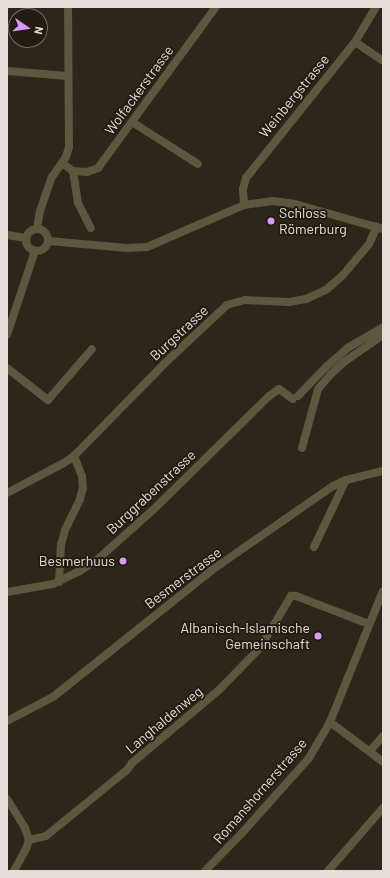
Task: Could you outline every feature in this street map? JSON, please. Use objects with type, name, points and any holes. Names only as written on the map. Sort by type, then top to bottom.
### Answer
[{"type":"street","points":[[37,228],[40,210],[52,177],[62,163],[69,147],[68,7]]},
{"type":"street","name":"Wolfackerstrasse","points":[[73,171],[87,172],[98,168],[216,7]]},
{"type":"street","name":"Weinbergstrasse","points":[[244,205],[243,189],[246,178],[355,42],[376,7]]},
{"type":"street","points":[[355,42],[383,61]]},
{"type":"street","points":[[7,71],[68,76]]},
{"type":"street","points":[[132,122],[198,164]]},
{"type":"street","points":[[62,163],[73,171],[78,203],[91,228]]},
{"type":"street","points":[[49,240],[127,248],[147,247],[244,205],[273,201],[283,202],[380,228]]},
{"type":"street","points":[[37,228],[44,230],[49,240],[44,249],[35,251],[28,246],[26,238],[29,231],[37,228]]},
{"type":"street","name":"Burgstrasse","points":[[7,493],[64,463],[74,456],[165,363],[227,306],[244,300],[289,302],[306,299],[327,289],[343,275],[369,244],[380,228]]},
{"type":"street","points":[[7,235],[26,238]]},
{"type":"street","points":[[7,335],[35,251]]},
{"type":"street","name":"Burggrabenstrasse","points":[[7,592],[58,582],[80,571],[98,559],[153,510],[279,388],[296,398],[326,367],[349,347],[383,327]]},
{"type":"street","points":[[302,448],[318,389],[344,362],[383,335]]},
{"type":"street","points":[[7,368],[48,400],[92,349]]},
{"type":"street","points":[[58,582],[61,545],[66,530],[80,500],[83,488],[82,476],[74,456]]},
{"type":"street","name":"Besmerstrasse","points":[[7,721],[53,697],[84,674],[119,644],[212,570],[333,486],[346,480],[383,471]]},
{"type":"street","points":[[314,547],[346,480]]},
{"type":"street","name":"Romanshornerstrasse","points":[[205,871],[242,833],[309,758],[330,722],[370,624],[379,610],[383,591]]},
{"type":"street","name":"Langhaldenweg","points":[[29,840],[46,836],[127,770],[132,763],[219,690],[260,648],[289,598],[293,595],[370,624]]},
{"type":"street","points":[[330,722],[383,762]]},
{"type":"street","points":[[370,751],[383,736]]},
{"type":"street","points":[[7,799],[25,828],[29,840],[26,849],[14,871]]},
{"type":"street","points":[[328,871],[383,808]]},
{"type":"place","name":"Schloss Römerburg","points":[[271,221]]},
{"type":"place","name":"Besmerhuus","points":[[123,561]]},
{"type":"place","name":"Albanisch-Islamische Gemeinschaft","points":[[318,636]]}]
